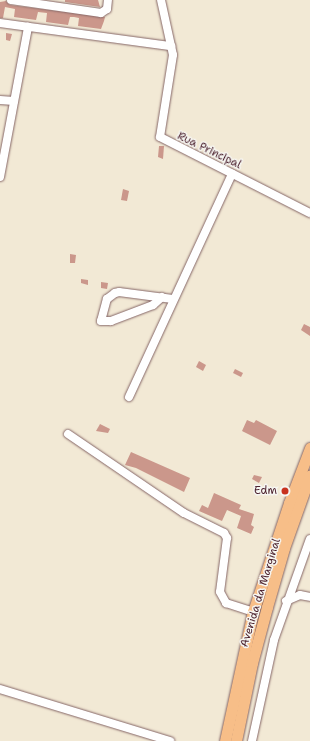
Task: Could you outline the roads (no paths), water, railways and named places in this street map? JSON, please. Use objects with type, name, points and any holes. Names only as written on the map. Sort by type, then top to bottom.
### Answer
[{"type":"main road","name":"Avenida da Marginal","points":[[225,741],[253,612],[289,503],[310,448]]},
{"type":"main road","name":"Avenida da Marginal","points":[[236,741],[252,663],[267,607],[284,548],[310,475]]},
{"type":"street","points":[[11,0],[102,13],[107,9],[108,0]]},
{"type":"street","name":"Rua Principal","points":[[161,0],[171,46],[172,63],[160,137],[310,213]]},
{"type":"street","points":[[0,23],[171,46]]},
{"type":"street","points":[[0,177],[28,27]]},
{"type":"street","points":[[0,100],[14,101]]},
{"type":"street","points":[[129,397],[232,174]]},
{"type":"street","points":[[162,298],[153,304],[111,321],[101,321],[107,299],[115,293],[173,299]]},
{"type":"street","points":[[68,434],[184,513],[224,533],[227,538],[220,592],[226,603],[253,612]]},
{"type":"street","points":[[252,741],[261,690],[286,601],[310,539]]},
{"type":"street","points":[[292,584],[300,595]]},
{"type":"street","points":[[286,601],[300,595],[310,597]]},
{"type":"street","points":[[0,688],[170,741]]},
{"type":"place","name":"Edm","points":[[285,491]]}]
